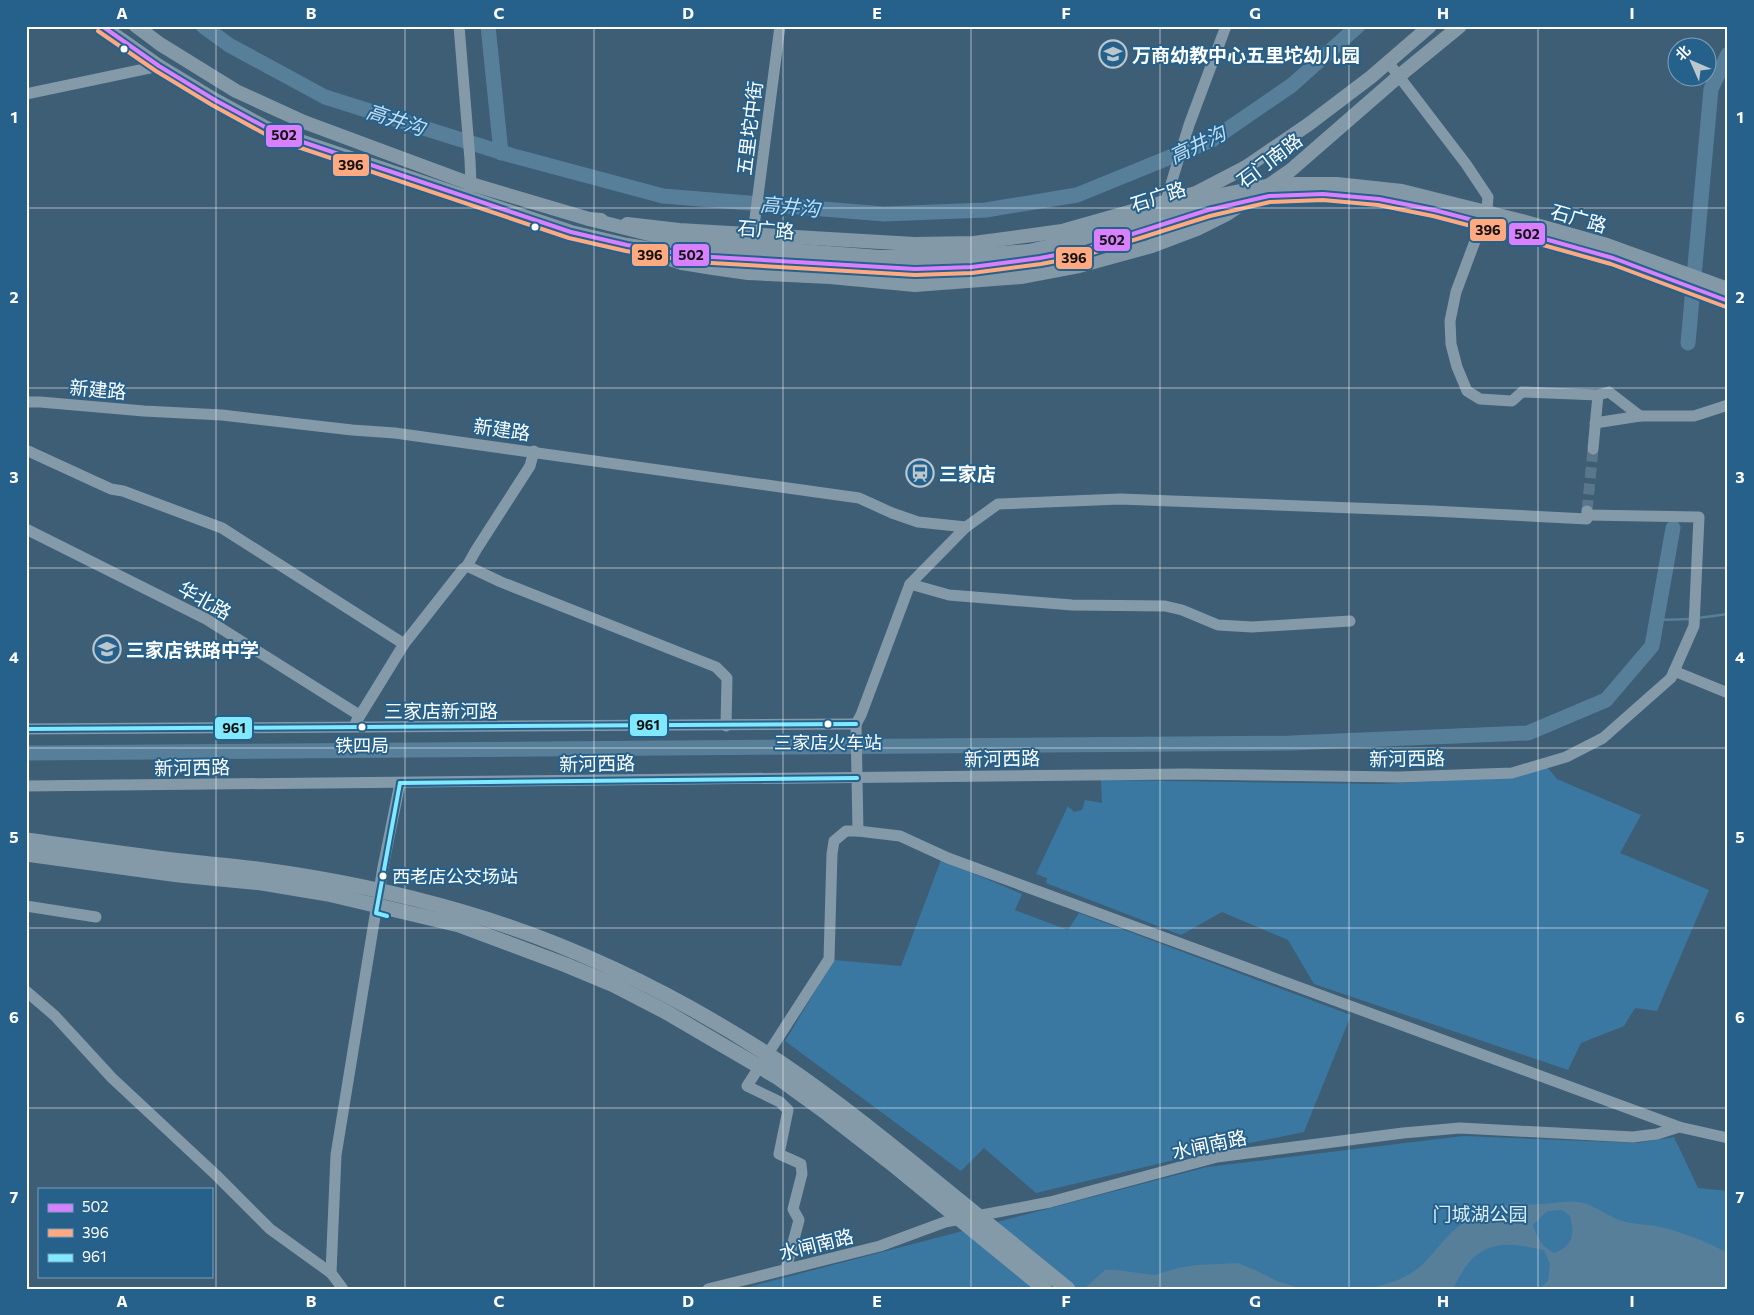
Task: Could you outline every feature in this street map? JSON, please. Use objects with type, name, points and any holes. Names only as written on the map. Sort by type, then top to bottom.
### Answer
[{"type":"highway","points":[[26,840],[331,880],[413,898],[465,912],[515,929],[620,972],[720,1025],[784,1065],[900,1152],[1068,1289]]},
{"type":"highway","points":[[26,854],[179,875],[262,883],[328,894],[459,925],[566,964],[614,985],[666,1012],[777,1077],[891,1163],[1045,1289]]},
{"type":"main road","name":"石门南路","points":[[102,26],[159,66],[215,100],[276,133],[469,190],[589,219],[679,230],[914,244],[974,243],[1062,230],[1196,193],[1246,167],[1309,124],[1388,62],[1430,26]]},
{"type":"main road","name":"石门南路","points":[[136,26],[160,44],[236,90],[304,122],[571,232],[628,245],[682,263],[713,268],[748,273],[915,284],[1021,277],[1079,266],[1152,246],[1197,230],[1227,214],[1290,170],[1460,26]]},
{"type":"main road","name":"石广路","points":[[589,219],[681,242],[880,257],[955,256],[1029,251],[1098,235],[1225,194],[1277,184],[1337,184],[1402,191],[1522,221],[1607,245],[1728,289]]},
{"type":"main road","name":"石广路","points":[[628,245],[705,256],[915,268],[972,267],[1082,250],[1208,210],[1269,196],[1323,194],[1388,200],[1527,234],[1613,258],[1728,301]]},
{"type":"street","points":[[459,26],[470,160],[469,190]]},
{"type":"street","name":"五里坨中街","points":[[752,234],[756,220],[780,26]]},
{"type":"street","points":[[1152,246],[1189,124],[1226,26]]},
{"type":"street","points":[[1388,62],[1466,164],[1488,197],[1487,208],[1456,292],[1450,321],[1451,344],[1457,367],[1467,391],[1480,399],[1512,401],[1522,392],[1598,394],[1608,392],[1640,416]]},
{"type":"street","points":[[26,94],[159,66]]},
{"type":"street","points":[[1593,449],[1598,394]]},
{"type":"street","name":"新建路","points":[[26,402],[144,411],[222,414],[352,430],[395,433],[436,440],[534,451],[859,498],[918,522],[966,527]]},
{"type":"street","points":[[1595,424],[1640,416],[1694,416],[1728,405]]},
{"type":"street","points":[[26,450],[111,489],[123,490],[222,528],[404,644]]},
{"type":"street","points":[[353,728],[358,716],[404,644],[462,569],[467,566],[530,466],[534,451]]},
{"type":"street","name":"新河西路","points":[[26,786],[1185,774],[1399,777],[1512,773],[1566,757],[1603,738],[1671,678],[1694,626],[1699,517],[1587,513],[1587,519],[1120,499],[998,504],[966,527]]},
{"type":"street","points":[[858,830],[856,724],[910,584],[966,527]]},
{"type":"street","name":"华北路","points":[[26,529],[206,619],[358,716]]},
{"type":"street","points":[[467,566],[501,582],[716,667],[727,678],[726,726]]},
{"type":"street","points":[[910,584],[949,595],[1072,605],[1166,606],[1182,610],[1218,625],[1252,626],[1350,622]]},
{"type":"street","points":[[1674,670],[1728,693]]},
{"type":"street","name":"三家店新河路","points":[[26,729],[856,724]]},
{"type":"street","points":[[331,1273],[336,1155],[383,867],[400,783]]},
{"type":"street","points":[[786,1269],[799,1220],[792,1209],[802,1174],[801,1164],[779,1154],[788,1110],[780,1102],[747,1086],[829,959],[832,854],[834,841],[846,831],[858,830],[900,836],[948,858],[1679,1127]]},
{"type":"street","points":[[26,906],[96,917]]},
{"type":"street","points":[[26,991],[54,1016],[112,1078],[216,1175],[270,1229],[331,1273],[342,1289]]},
{"type":"street","name":"水闸南路","points":[[708,1289],[880,1246],[945,1222],[1050,1202],[1217,1157],[1403,1133],[1460,1128],[1633,1137],[1657,1134],[1679,1127],[1728,1138]]},
{"type":"green space","points":[[1547,767],[1557,779],[1641,815],[1620,853],[1709,890],[1657,1011],[1635,1008],[1624,1026],[1581,1043],[1568,1070],[1314,984],[1288,940],[1222,912],[1181,935],[1046,883],[1047,878],[1036,874],[1068,806],[1074,812],[1082,810],[1085,800],[1102,803],[1101,780],[1382,784],[1513,777]]},
{"type":"green space","points":[[941,860],[1022,894],[1015,910],[1068,930],[1079,913],[1351,1015],[1304,1132],[1220,1149],[1036,1193],[984,1148],[961,1171],[785,1041],[834,960],[901,966]]},
{"type":"green space","name":"门城湖公园","points":[[1463,1136],[1638,1143],[1674,1137],[1698,1188],[1728,1191],[1728,1289],[741,1289],[1207,1167]]},
{"type":"shaded area","points":[[1515,1202],[1524,1204],[1584,1203],[1622,1221],[1669,1229],[1709,1244],[1728,1253],[1728,1289],[1539,1289],[1548,1281],[1550,1264],[1544,1250],[1500,1245],[1489,1248],[1470,1262],[1453,1289],[1366,1289],[1390,1283],[1412,1273],[1462,1224],[1481,1214]],"holes":[[[1562,1210],[1570,1216],[1571,1239],[1565,1247],[1554,1253],[1540,1242],[1533,1225],[1547,1211]]]},
{"type":"shaded area","points":[[1238,1263],[1277,1281],[1302,1289],[1084,1289],[1105,1270],[1155,1275],[1196,1265]]},
{"type":"waterway","name":"高井沟","points":[[203,26],[229,45],[325,97],[510,155],[663,196],[884,214],[986,210],[1077,195],[1212,140],[1292,85],[1358,26]]},
{"type":"waterway","points":[[488,26],[501,153]]},
{"type":"waterway","points":[[1688,343],[1711,89],[1728,54]]},
{"type":"waterway","points":[[26,753],[1291,743],[1528,733],[1606,700],[1652,646],[1673,528]]},
{"type":"waterway","points":[[1698,618],[1728,614]]},
{"type":"waterway","points":[[1657,620],[1691,619]]},
{"type":"tunnel","points":[[1587,511],[1593,449]]},
{"type":"transit line","name":"502","points":[[102,26],[159,66],[215,100],[276,133],[571,232],[627,245],[695,256],[915,269],[972,267],[1082,250],[1208,210],[1269,196],[1323,194],[1379,199],[1434,210],[1527,234],[1613,258],[1728,301]]},
{"type":"transit line","name":"396","points":[[98,31],[156,71],[274,139],[569,238],[626,251],[695,262],[915,275],[972,273],[1041,264],[1083,256],[1210,216],[1270,202],[1323,200],[1378,205],[1433,216],[1525,240],[1611,264],[1726,307]]},
{"type":"transit line","name":"961","points":[[26,729],[856,724]]},
{"type":"transit line","name":"961","points":[[400,783],[857,778]]},
{"type":"transit line","name":"961","points":[[387,916],[376,913],[400,783]]},
{"type":"place","name":"万商幼教中心五里坨幼儿园","points":[[1113,54]]},
{"type":"place","name":"三家店","points":[[920,473]]},
{"type":"place","name":"三家店铁路中学","points":[[107,649]]},
{"type":"place","name":"三家店火车站","points":[[828,724]]},
{"type":"place","name":"铁四局","points":[[362,727]]},
{"type":"place","name":"西老店公交场站","points":[[383,876]]}]
